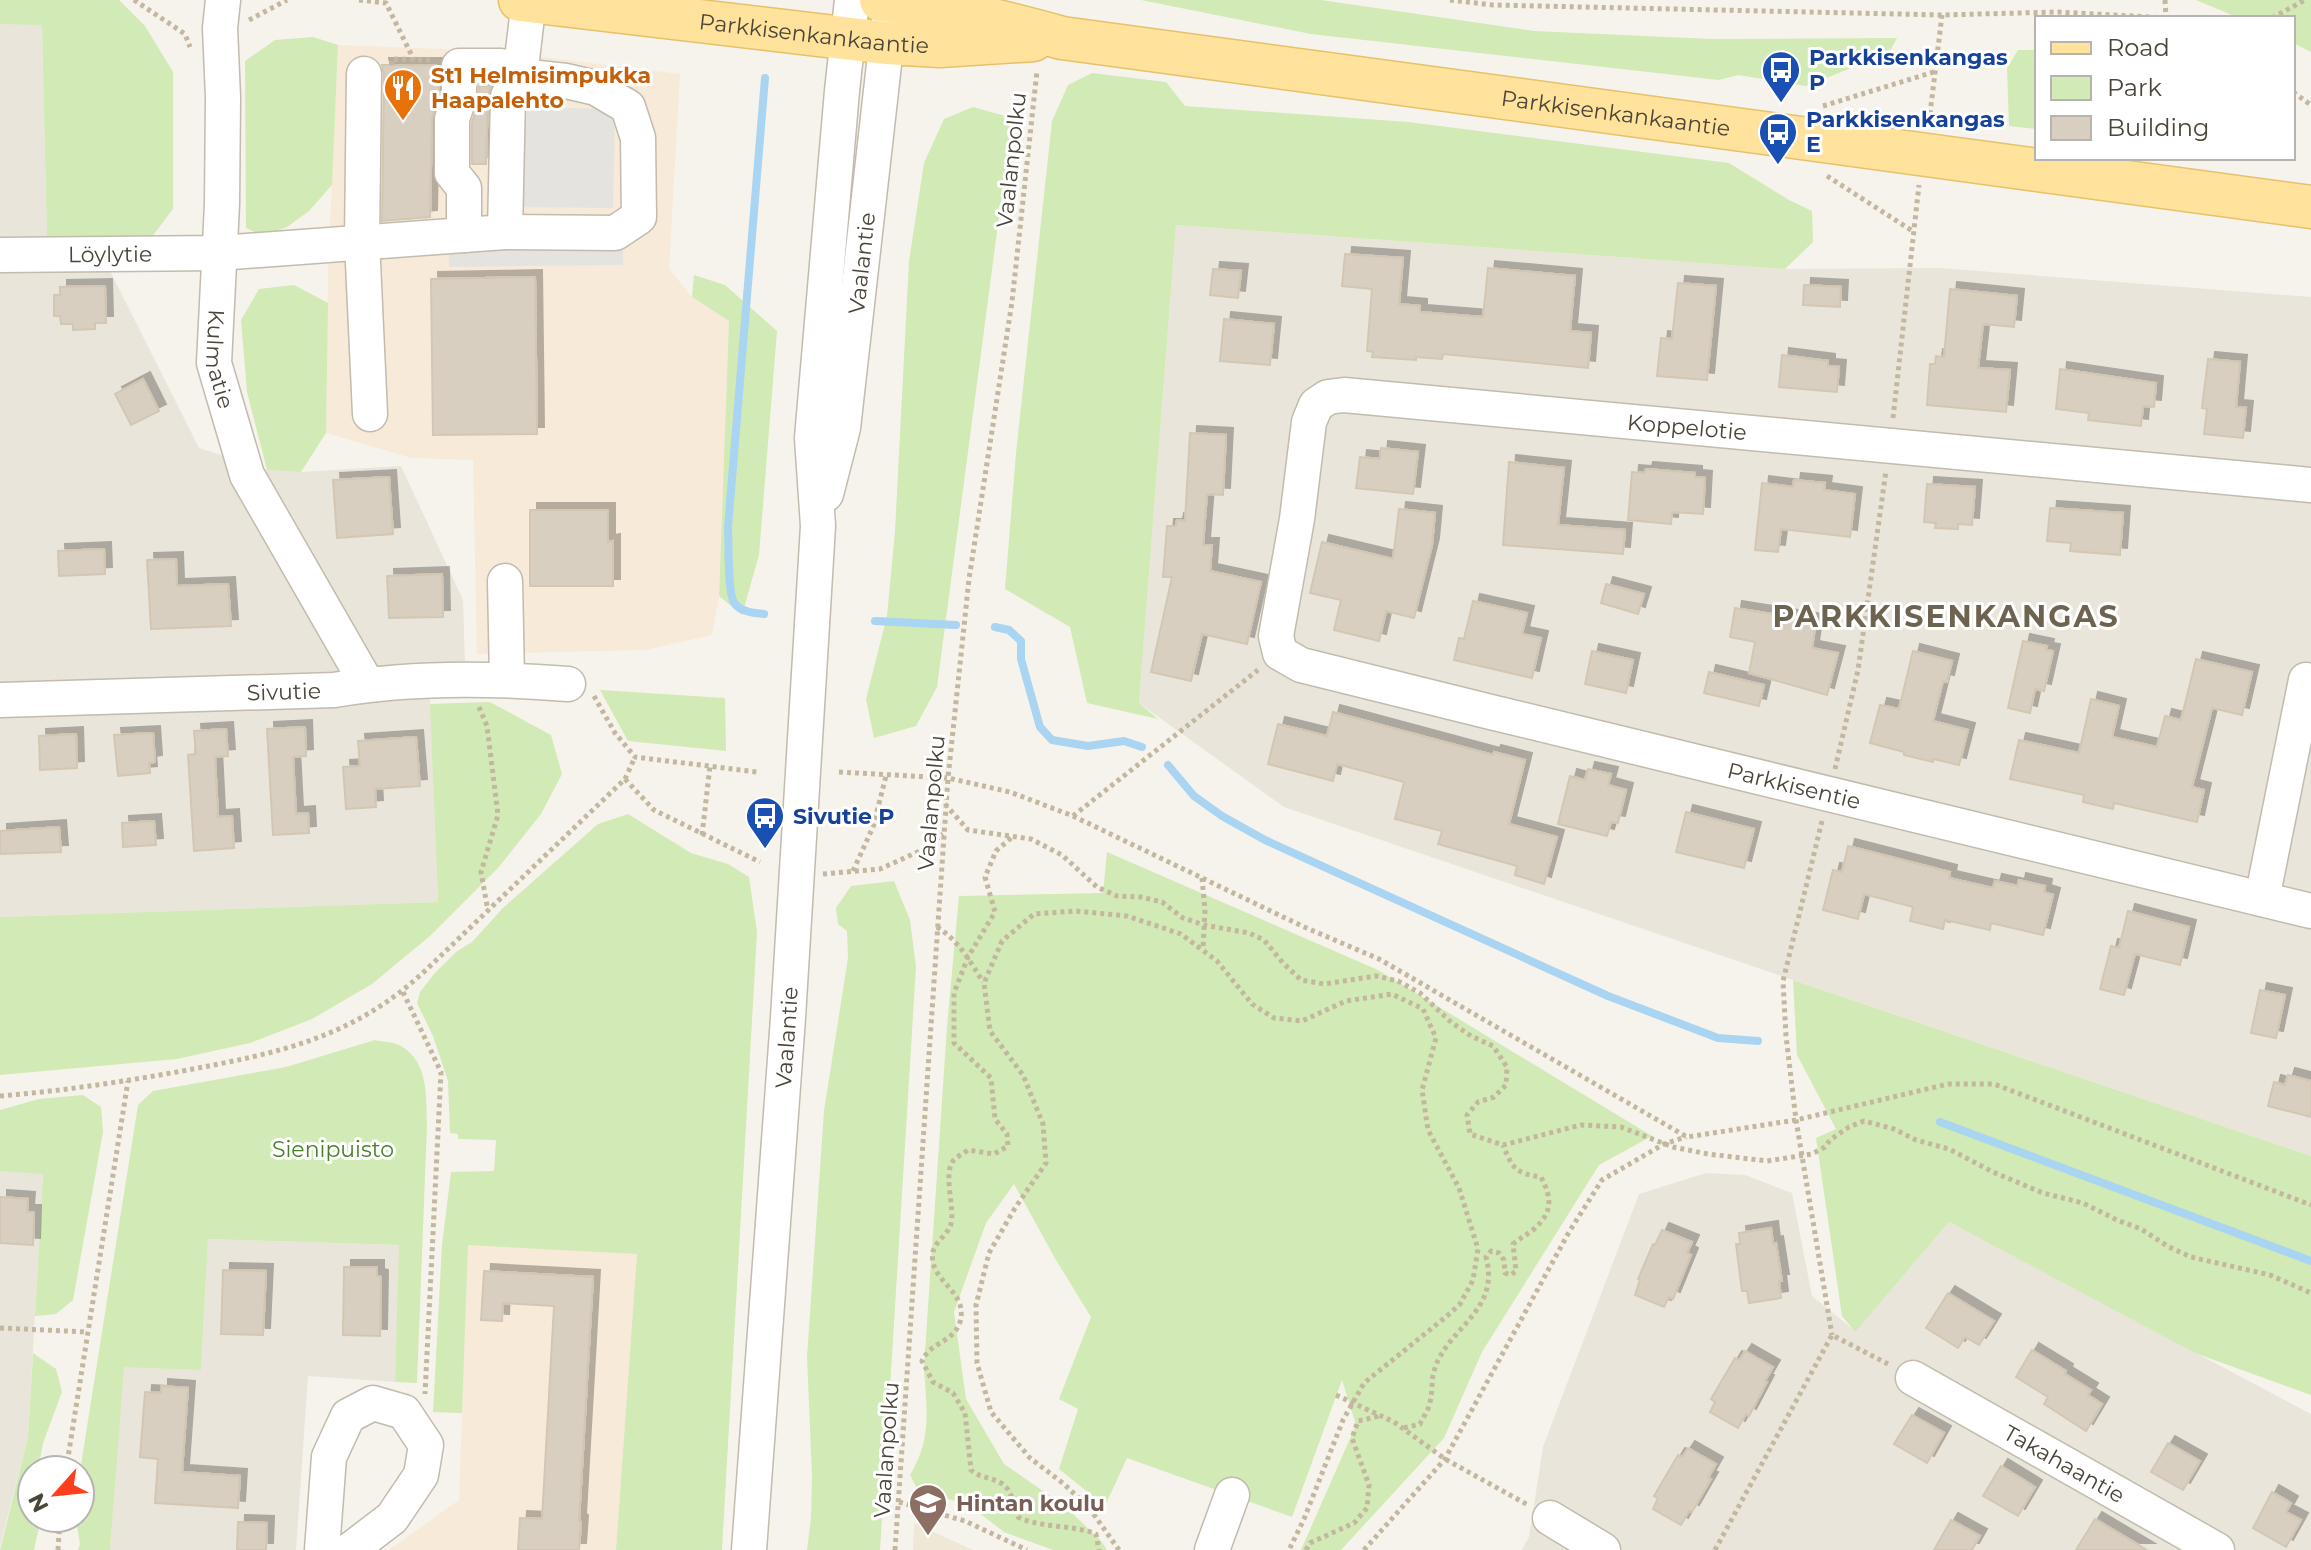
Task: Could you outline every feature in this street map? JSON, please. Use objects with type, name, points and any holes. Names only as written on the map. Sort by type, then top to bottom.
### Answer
[{"type":"main road","name":"Parkkisenkankaantie","points":[[881,0],[991,18],[1050,50]]},
{"type":"main road","name":"Parkkisenkankaantie","points":[[526,1],[862,27],[940,46],[1050,50],[2311,207]]},
{"type":"street","name":"Kulmatie","points":[[223,0],[220,28],[223,97],[214,363],[247,475],[367,684]]},
{"type":"street","name":"Vaalantie","points":[[749,1550],[788,1018],[818,526],[812,438],[862,27],[891,0]]},
{"type":"street","points":[[505,232],[508,96],[520,76],[526,1]]},
{"type":"street","points":[[464,235],[464,188],[452,173],[452,119],[459,99],[459,66],[501,66],[520,76]]},
{"type":"street","points":[[370,414],[362,241],[378,70]]},
{"type":"street","name":"Löylytie","points":[[0,255],[219,253],[505,232],[615,233],[639,217],[638,138],[628,107],[596,88],[520,76]]},
{"type":"street","name":"Koppelotie","points":[[1280,653],[1276,636],[1297,519],[1309,422],[1316,405],[1328,397],[1344,395],[2311,485]]},
{"type":"street","points":[[505,581],[507,679]]},
{"type":"street","name":"Parkkisentie","points":[[1280,653],[1301,665],[2311,911]]},
{"type":"street","name":"Sivutie","points":[[0,700],[334,690],[367,684],[507,679],[568,684]]},
{"type":"street","points":[[2262,899],[2306,680]]},
{"type":"street","name":"Takahaantie","points":[[1913,1378],[2217,1550]]},
{"type":"street","points":[[322,1550],[329,1457],[348,1416],[373,1403],[404,1412],[426,1445],[421,1475],[392,1518],[350,1550]]},
{"type":"street","points":[[1212,1550],[1232,1495]]},
{"type":"street","points":[[1550,1518],[1603,1550]]},
{"type":"path","points":[[359,0],[386,3],[414,60]]},
{"type":"path","points":[[1450,0],[1493,5],[1942,15],[2058,12],[2131,16]]},
{"type":"path","points":[[2276,16],[2305,0]]},
{"type":"path","points":[[1928,127],[1942,15]]},
{"type":"path","name":"Vaalanpolku","points":[[895,1550],[945,804],[969,579],[1050,50]]},
{"type":"path","points":[[378,70],[392,59],[452,60],[459,66]]},
{"type":"path","points":[[1819,108],[1937,71]]},
{"type":"path","points":[[1823,173],[1914,232]]},
{"type":"path","points":[[1073,816],[1280,653]]},
{"type":"path","points":[[1715,1550],[1832,1335],[1796,1120],[1783,981],[1858,670]]},
{"type":"path","points":[[459,681],[479,707],[487,726],[491,753],[498,815],[481,872],[488,911]]},
{"type":"path","points":[[568,684],[596,697],[615,733],[635,757],[757,772]]},
{"type":"path","points":[[0,1096],[128,1081],[265,1055],[361,1019],[403,992],[488,911],[625,779],[635,757]]},
{"type":"path","points":[[702,835],[710,766]]},
{"type":"path","points":[[839,772],[948,778],[1010,792],[1073,816],[1302,926],[1379,959],[1687,1137]]},
{"type":"path","points":[[853,871],[873,827],[886,776]]},
{"type":"path","points":[[625,779],[654,810],[760,862]]},
{"type":"path","points":[[945,804],[968,830],[1031,839],[1062,855],[1097,887],[1117,896],[1162,902],[1183,918],[1249,933],[1264,940],[1301,980],[1324,984],[1376,976],[1398,981],[1420,993],[1452,1023],[1493,1046],[1507,1067],[1506,1085],[1494,1097],[1478,1102],[1467,1115],[1470,1134],[1503,1145],[1581,1125],[1621,1127],[1664,1144],[1708,1154],[1767,1161],[1812,1154],[1849,1127],[1864,1121],[1949,1149],[2043,1193],[2083,1203],[2141,1229],[2191,1257],[2270,1275],[2311,1293]]},
{"type":"path","points":[[822,874],[880,869],[922,850],[943,834]]},
{"type":"path","points":[[1011,837],[996,851],[985,877],[995,912],[968,957],[954,993],[954,1043],[991,1078],[995,1119],[1007,1134],[1008,1146],[994,1154],[968,1150],[953,1161],[950,1170],[951,1225],[933,1247],[932,1260],[961,1307],[960,1322],[952,1337],[926,1351],[922,1361],[933,1382],[953,1393],[965,1413],[971,1470],[978,1476],[999,1481],[1008,1489],[1018,1517],[1046,1526],[1083,1529],[1096,1534],[1099,1550]]},
{"type":"path","points":[[1202,878],[1205,910],[1203,950]]},
{"type":"path","points":[[984,983],[1002,941],[1034,914],[1076,911],[1127,916],[1181,934],[1217,961],[1252,1004],[1274,1018],[1302,1021],[1346,1001],[1392,994],[1423,1009],[1436,1038],[1422,1090],[1428,1130],[1459,1188],[1478,1249],[1473,1280],[1460,1304],[1364,1383],[1343,1420],[1289,1550]]},
{"type":"path","points":[[937,927],[949,935],[968,957],[984,983],[990,1031],[1023,1075],[1043,1124],[1046,1163],[989,1253],[976,1305],[977,1363],[991,1412],[1030,1458],[1090,1509],[1119,1550]]},
{"type":"path","points":[[403,992],[441,1072],[425,1401],[412,1423]]},
{"type":"path","points":[[69,1454],[128,1081]]},
{"type":"path","points":[[1364,1550],[1445,1459],[1569,1232],[1602,1180],[1664,1144],[1687,1137],[1796,1120],[1948,1084],[1994,1084],[2311,1205]]},
{"type":"path","points":[[1404,1428],[1420,1424],[1430,1404],[1434,1371],[1443,1351],[1465,1327],[1482,1301],[1489,1286],[1486,1257],[1491,1251],[1499,1253],[1504,1260],[1505,1273],[1511,1275],[1516,1271],[1513,1244],[1533,1230],[1548,1211],[1550,1193],[1541,1177],[1524,1175],[1512,1167],[1503,1145]]},
{"type":"path","points":[[0,1328],[88,1332]]},
{"type":"path","points":[[1832,1335],[1913,1378]]},
{"type":"path","points":[[1336,1395],[1404,1428],[1445,1459],[1550,1518]]},
{"type":"path","points":[[1306,1550],[1310,1543],[1354,1523],[1367,1508],[1369,1485],[1352,1438],[1358,1421],[1381,1416]]},
{"type":"path","points":[[899,1502],[965,1521],[1027,1550]]},
{"type":"shaded area","points":[[0,24],[42,24],[47,240],[95,241],[199,448],[267,470],[301,472],[401,466],[463,600],[465,664],[429,668],[438,902],[0,917]]},
{"type":"shaded area","points":[[338,45],[494,51],[680,74],[669,269],[692,297],[729,321],[719,596],[712,635],[645,650],[477,654],[473,460],[412,458],[326,433],[328,270]]},
{"type":"shaded area","points":[[518,107],[615,109],[613,208],[517,207]]},
{"type":"shaded area","points":[[1176,225],[1785,269],[1940,268],[2311,297],[2311,1156],[1284,807],[1139,703]]},
{"type":"shaded area","points":[[623,248],[623,265],[449,267],[449,250]]},
{"type":"shaded area","points":[[0,1171],[43,1173],[28,1437],[24,1454],[16,1454],[16,1484],[0,1546]]},
{"type":"shaded area","points":[[1706,1173],[1745,1175],[1792,1193],[1812,1296],[1855,1331],[1949,1222],[2311,1414],[2311,1550],[1522,1550],[1529,1537],[1543,1447],[1639,1194]]},
{"type":"shaded area","points":[[208,1239],[400,1245],[395,1382],[308,1376],[296,1550],[110,1550],[123,1366],[201,1370]]},
{"type":"shaded area","points":[[468,1244],[637,1254],[616,1550],[389,1550],[459,1500]]},
{"type":"shaded area","name":"Hintan koulu","points":[[914,1523],[973,1550],[913,1550]]},
{"type":"green space","points":[[0,0],[119,0],[145,26],[173,72],[173,209],[151,238],[47,241],[42,25],[0,24]]},
{"type":"green space","points":[[1141,0],[1321,0],[1534,31],[1713,39],[1897,38],[1889,53],[1806,86],[1738,75],[1719,80],[1311,34]]},
{"type":"green space","points":[[2196,0],[2311,0],[2311,52],[2295,44],[2295,16],[2234,16]]},
{"type":"green space","points":[[313,37],[338,45],[332,185],[309,211],[287,227],[263,236],[246,228],[245,61],[275,40]]},
{"type":"green space","points":[[2018,50],[2035,50],[2035,129],[2009,126],[2007,68]]},
{"type":"green space","points":[[1092,73],[1166,82],[1185,106],[1408,122],[1729,163],[1812,211],[1813,242],[1785,269],[1176,225],[1139,703],[1158,719],[1087,703],[1070,627],[1005,589],[1016,453],[1052,121],[1068,85]]},
{"type":"green space","points":[[973,107],[1012,118],[937,687],[916,726],[874,738],[866,699],[887,616],[895,531],[909,261],[924,163],[944,119]]},
{"type":"green space","points":[[694,275],[725,285],[777,331],[759,555],[742,615],[719,596],[729,321],[692,297]]},
{"type":"green space","points":[[294,285],[328,303],[326,433],[301,472],[267,470],[247,392],[241,320],[259,289]]},
{"type":"green space","points":[[600,690],[725,698],[726,751],[628,741]]},
{"type":"green space","points":[[490,702],[551,735],[562,774],[541,814],[498,868],[430,936],[372,984],[312,1019],[250,1043],[177,1059],[0,1075],[0,917],[438,902],[430,704]]},
{"type":"green space","points":[[628,814],[691,853],[728,864],[749,877],[757,932],[722,1550],[616,1550],[637,1254],[468,1245],[462,1413],[433,1412],[442,1245],[451,1172],[494,1171],[496,1140],[458,1139],[458,1134],[450,1133],[448,1081],[433,1036],[417,1003],[420,992],[456,952],[472,942],[503,908],[598,824]]},
{"type":"green space","points":[[1107,852],[1378,970],[1652,1136],[1599,1165],[1482,1352],[1444,1438],[1341,1550],[1301,1550],[1356,1425],[1342,1380],[1292,1517],[1127,1458],[1105,1506],[1059,1469],[1078,1409],[1059,1399],[1091,1317],[1014,1184],[986,1223],[954,1312],[966,1399],[1004,1464],[1066,1507],[1107,1550],[1053,1550],[1004,1532],[969,1505],[918,1490],[910,1475],[925,1435],[924,1366],[959,896],[1103,893]]},
{"type":"green space","points":[[894,881],[910,920],[916,967],[880,1550],[807,1550],[812,1476],[807,1357],[824,1111],[848,958],[847,931],[838,924],[836,908],[851,886]]},
{"type":"green space","points":[[1793,980],[2311,1156],[2311,1395],[2195,1353],[1949,1222],[1855,1332],[1842,1316],[1816,1138],[1836,1129],[1797,1055]]},
{"type":"green space","name":"Sienipuisto","points":[[375,1040],[398,1045],[417,1061],[426,1092],[427,1125],[417,1383],[395,1382],[399,1245],[208,1239],[201,1370],[124,1367],[110,1550],[78,1550],[78,1534],[96,1534],[96,1454],[83,1454],[138,1105],[153,1091],[286,1067]]},
{"type":"green space","points":[[83,1095],[101,1107],[103,1132],[73,1300],[56,1314],[35,1316],[43,1174],[0,1171],[0,1110],[39,1099]]},
{"type":"green space","points":[[33,1353],[56,1369],[62,1392],[41,1454],[24,1454],[28,1437]]},
{"type":"green space","points":[[16,1485],[16,1534],[38,1534],[34,1550],[0,1550]]},
{"type":"building","points":[[382,65],[436,65],[436,73],[439,73],[439,96],[432,119],[430,217],[382,221]]},
{"type":"building","points":[[479,86],[491,86],[486,164],[472,164],[472,122],[478,105]]},
{"type":"building","points":[[1345,254],[1403,258],[1399,304],[1420,306],[1420,312],[1483,317],[1488,268],[1575,276],[1570,331],[1591,333],[1588,368],[1443,354],[1442,359],[1372,357],[1373,352],[1367,351],[1372,289],[1342,286]]},
{"type":"building","points":[[1213,269],[1241,271],[1238,298],[1210,295]]},
{"type":"building","points":[[535,277],[537,434],[433,435],[431,279]]},
{"type":"building","points":[[1678,283],[1716,286],[1707,380],[1657,376],[1661,338],[1672,339]]},
{"type":"building","points":[[1804,285],[1841,287],[1840,307],[1803,305]]},
{"type":"building","points":[[105,286],[106,323],[95,323],[95,329],[73,330],[73,324],[61,324],[60,316],[54,316],[54,295],[60,295],[60,287]]},
{"type":"building","points":[[1950,289],[2017,296],[2014,327],[1983,324],[1978,368],[2010,370],[2006,412],[1927,405],[1930,364],[1935,364],[1936,356],[1944,357]]},
{"type":"building","points":[[1224,319],[1274,324],[1270,365],[1220,361]]},
{"type":"building","points":[[1782,355],[1828,361],[1828,366],[1839,367],[1837,392],[1779,387]]},
{"type":"building","points":[[2208,359],[2240,362],[2236,407],[2246,408],[2243,438],[2204,434],[2207,409],[2202,408]]},
{"type":"building","points":[[2060,369],[2156,383],[2154,407],[2143,406],[2141,426],[2088,420],[2089,413],[2056,409]]},
{"type":"building","points":[[143,379],[159,411],[131,425],[115,394]]},
{"type":"building","points":[[1190,433],[1226,435],[1223,495],[1207,494],[1203,545],[1212,545],[1210,571],[1261,582],[1247,644],[1202,634],[1191,681],[1151,672],[1172,577],[1163,577],[1167,526],[1176,526],[1177,520],[1185,521]]},
{"type":"building","points":[[1381,448],[1418,452],[1413,494],[1356,488],[1360,457],[1380,459]]},
{"type":"building","points":[[1509,462],[1564,468],[1558,525],[1625,530],[1623,554],[1503,545]]},
{"type":"building","points":[[1646,469],[1695,473],[1695,477],[1705,478],[1703,514],[1672,512],[1671,524],[1628,520],[1632,472],[1645,473]]},
{"type":"building","points":[[389,477],[393,534],[337,538],[333,480]]},
{"type":"building","points":[[1794,480],[1825,483],[1824,490],[1855,494],[1850,537],[1781,529],[1778,552],[1755,550],[1762,483],[1793,487]]},
{"type":"building","points":[[1927,484],[1975,487],[1972,525],[1958,524],[1958,529],[1935,528],[1936,523],[1924,522]]},
{"type":"building","points":[[2050,508],[2123,513],[2120,555],[2070,551],[2071,543],[2047,541]]},
{"type":"building","points":[[1399,509],[1435,513],[1432,545],[1414,618],[1386,611],[1379,641],[1334,630],[1341,600],[1310,593],[1322,542],[1393,559]]},
{"type":"building","points":[[530,510],[608,510],[608,542],[613,541],[613,586],[530,586]]},
{"type":"building","points":[[104,549],[105,574],[59,576],[58,551]]},
{"type":"building","points":[[176,559],[177,586],[228,584],[231,626],[151,629],[147,560]]},
{"type":"building","points":[[442,574],[443,617],[389,618],[387,576]]},
{"type":"building","points":[[1606,584],[1644,594],[1638,614],[1601,603]]},
{"type":"building","points":[[1473,601],[1527,613],[1522,634],[1541,638],[1532,678],[1454,660],[1459,638],[1464,639]]},
{"type":"building","points":[[1735,608],[1816,621],[1812,648],[1838,653],[1827,695],[1749,673],[1755,642],[1730,637]]},
{"type":"building","points":[[2023,641],[2047,646],[2046,650],[2053,651],[2044,691],[2035,689],[2030,713],[2008,708]]},
{"type":"building","points":[[1592,651],[1633,660],[1626,693],[1585,684]]},
{"type":"building","points":[[1913,651],[1952,661],[1947,682],[1943,681],[1933,721],[1968,730],[1959,765],[1904,755],[1904,752],[1870,743],[1880,705],[1899,709]]},
{"type":"building","points":[[2196,659],[2252,672],[2242,715],[2212,708],[2192,787],[2204,790],[2197,822],[2114,803],[2113,809],[2083,802],[2084,795],[2010,779],[2019,740],[2079,753],[2091,699],[2119,706],[2112,737],[2157,747],[2165,716],[2181,720]]},
{"type":"building","points":[[1709,672],[1764,685],[1759,706],[1704,693]]},
{"type":"building","points":[[1333,712],[1493,755],[1494,752],[1525,760],[1509,824],[1557,837],[1544,884],[1515,875],[1517,866],[1438,844],[1442,831],[1395,819],[1404,782],[1337,764],[1333,781],[1268,764],[1278,724],[1327,736]]},
{"type":"building","points":[[305,727],[306,756],[293,757],[296,814],[308,813],[309,833],[273,835],[267,729]]},
{"type":"building","points":[[226,729],[228,756],[215,757],[218,817],[232,816],[234,848],[194,851],[188,755],[196,754],[194,731]]},
{"type":"building","points":[[153,733],[155,762],[149,763],[150,773],[118,776],[114,735]]},
{"type":"building","points":[[76,734],[77,768],[40,770],[39,736]]},
{"type":"building","points":[[416,737],[420,786],[375,789],[376,807],[346,809],[343,767],[360,766],[358,741]]},
{"type":"building","points":[[1588,769],[1611,774],[1608,785],[1626,790],[1618,823],[1611,822],[1607,836],[1558,824],[1570,776],[1585,780]]},
{"type":"building","points":[[1686,812],[1754,829],[1744,868],[1676,852]]},
{"type":"building","points":[[154,821],[156,845],[123,847],[122,823]]},
{"type":"building","points":[[59,827],[61,852],[0,854],[0,831]]},
{"type":"building","points":[[1848,846],[1950,872],[1949,878],[1993,888],[1995,881],[2018,886],[2019,880],[2045,886],[2044,892],[2053,895],[2043,935],[1991,923],[1990,930],[1945,920],[1943,929],[1910,921],[1913,907],[1864,894],[1858,919],[1823,910],[1833,870],[1842,872]]},
{"type":"building","points":[[2128,911],[2189,927],[2180,965],[2135,954],[2124,995],[2100,989],[2111,946],[2119,948]]},
{"type":"building","points":[[2260,990],[2285,995],[2276,1038],[2251,1033]]},
{"type":"building","points":[[2288,1075],[2311,1081],[2311,1117],[2268,1106],[2274,1082],[2285,1085]]},
{"type":"building","points":[[0,1197],[28,1199],[27,1212],[34,1212],[33,1245],[0,1243]]},
{"type":"building","points":[[1771,1228],[1782,1281],[1779,1281],[1781,1298],[1749,1303],[1747,1291],[1742,1291],[1736,1244],[1740,1244],[1739,1233]]},
{"type":"building","points":[[1662,1230],[1692,1242],[1687,1253],[1691,1255],[1673,1299],[1669,1297],[1664,1307],[1635,1295],[1638,1279]]},
{"type":"building","points":[[344,1267],[377,1267],[377,1276],[381,1277],[380,1336],[343,1335]]},
{"type":"building","points":[[223,1270],[266,1271],[263,1335],[221,1334]]},
{"type":"building","points":[[484,1271],[593,1277],[579,1550],[518,1550],[520,1518],[542,1519],[554,1306],[503,1303],[502,1321],[481,1320]]},
{"type":"building","points":[[1948,1293],[1994,1321],[1979,1345],[1965,1337],[1958,1348],[1926,1328]]},
{"type":"building","points":[[2032,1350],[2091,1390],[2088,1395],[2102,1404],[2086,1431],[2044,1404],[2048,1397],[2016,1377]]},
{"type":"building","points":[[1745,1351],[1773,1367],[1749,1416],[1746,1414],[1738,1428],[1710,1412],[1715,1402],[1711,1399],[1735,1358],[1739,1360]]},
{"type":"building","points":[[161,1386],[188,1388],[182,1472],[240,1476],[238,1508],[155,1503],[158,1459],[140,1457],[145,1392],[161,1393]]},
{"type":"building","points":[[1912,1415],[1944,1433],[1927,1463],[1894,1444]]},
{"type":"building","points":[[2168,1443],[2200,1461],[2183,1490],[2151,1472]]},
{"type":"building","points":[[1688,1448],[1716,1464],[1708,1478],[1711,1479],[1681,1525],[1653,1509],[1658,1498],[1654,1496],[1678,1455],[1682,1457]]},
{"type":"building","points":[[2001,1466],[2035,1487],[2018,1516],[1983,1496]]},
{"type":"building","points":[[2272,1492],[2291,1503],[2286,1512],[2301,1520],[2286,1547],[2253,1528]]},
{"type":"building","points":[[2095,1519],[2147,1550],[2076,1550]]},
{"type":"building","points":[[1951,1520],[1980,1536],[1972,1550],[1934,1550]]},
{"type":"building","points":[[238,1522],[267,1523],[266,1550],[237,1550]]},
{"type":"waterway","points":[[764,614],[741,609],[732,599],[728,527],[765,78]]},
{"type":"waterway","points":[[875,621],[956,625]]},
{"type":"waterway","points":[[995,627],[1009,630],[1021,641],[1021,659],[1040,727],[1052,740],[1088,746],[1124,741],[1142,747]]},
{"type":"waterway","points":[[1168,765],[1194,796],[1265,840],[1608,996],[1718,1038],[1758,1041]]},
{"type":"waterway","points":[[1940,1122],[2311,1261]]},
{"type":"place","name":"Parkkisenkangas P","points":[[1781,104]]},
{"type":"place","name":"St1 Helmisimpukka Haapalehto","points":[[403,122]]},
{"type":"place","name":"Parkkisenkangas E","points":[[1778,166]]},
{"type":"place","name":"Sivutie P","points":[[765,850]]},
{"type":"place","name":"Hintan koulu","points":[[928,1537]]},
{"type":"district","name":"PARKKISENKANGAS","points":[[1946,617]]}]
